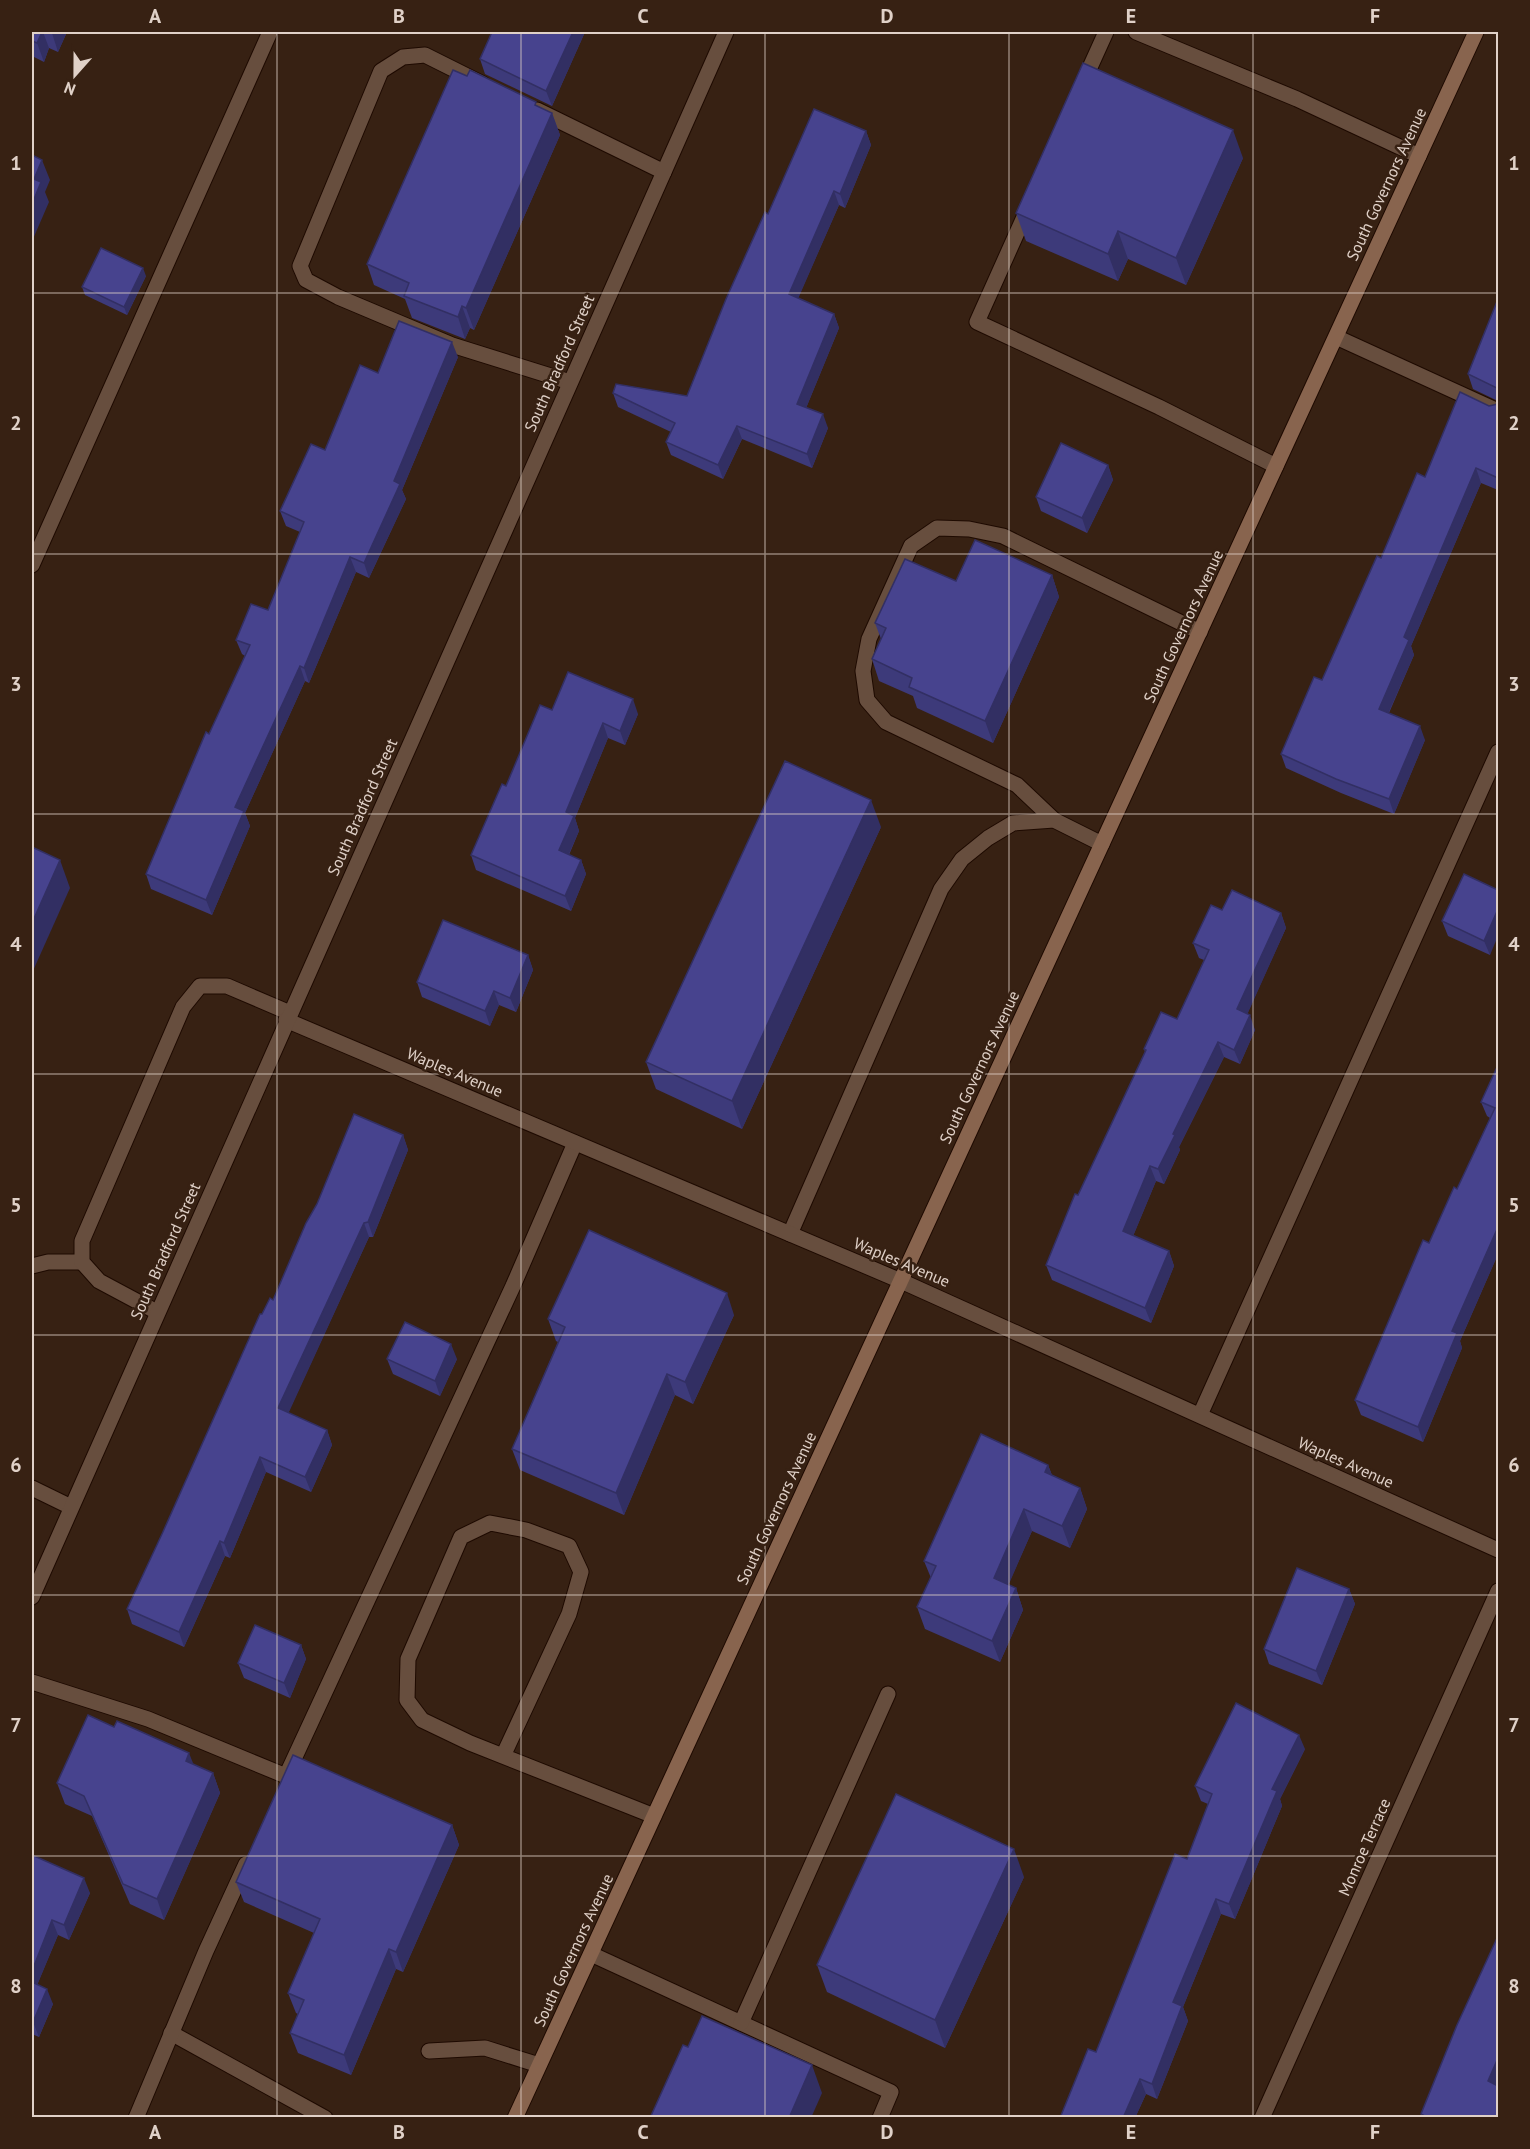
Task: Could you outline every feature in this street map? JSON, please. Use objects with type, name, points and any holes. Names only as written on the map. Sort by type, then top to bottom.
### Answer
[{"type":"main road","name":"South Governors Avenue","points":[[515,2118],[1476,32]]},
{"type":"street","points":[[32,566],[270,32]]},
{"type":"street","name":"South Bradford Street","points":[[32,1597],[726,32]]},
{"type":"street","points":[[1077,96],[1106,32]]},
{"type":"street","points":[[1136,32],[1297,99],[1419,156]]},
{"type":"street","points":[[499,91],[425,55],[403,57],[381,71],[300,266],[306,280],[338,297],[452,345],[570,382]]},
{"type":"street","points":[[520,102],[664,172]]},
{"type":"street","points":[[1034,193],[977,322],[1159,407],[1276,466]]},
{"type":"street","points":[[1336,337],[1498,411]]},
{"type":"street","points":[[1102,844],[1054,820],[1017,785],[886,722],[867,700],[863,670],[869,639],[910,546],[937,528],[969,528],[1003,536],[1200,632]]},
{"type":"street","points":[[1200,1415],[1498,752]]},
{"type":"street","points":[[790,1234],[941,889],[962,859],[988,838],[1013,823],[1054,820]]},
{"type":"street","name":"Waples Avenue","points":[[82,1262],[82,1241],[183,1007],[200,986],[227,986],[288,1016],[575,1143],[901,1281],[1498,1550]]},
{"type":"street","points":[[32,1682],[148,1719],[283,1782],[513,1286],[575,1143]]},
{"type":"street","points":[[32,1266],[48,1262],[82,1262],[99,1281],[158,1312]]},
{"type":"street","points":[[32,1488],[71,1507]]},
{"type":"street","points":[[503,1756],[569,1614],[581,1572],[569,1546],[526,1530],[490,1523],[461,1537],[408,1659],[407,1700],[423,1720],[470,1743],[654,1816]]},
{"type":"street","name":"Monroe Terrace","points":[[1262,2118],[1498,1591]]},
{"type":"street","points":[[741,2023],[888,1694]]},
{"type":"street","points":[[136,2118],[206,1951],[252,1850]]},
{"type":"street","points":[[591,1954],[891,2092],[880,2118]]},
{"type":"street","points":[[171,2032],[325,2118]]},
{"type":"street","points":[[429,2051],[485,2048],[539,2065]]},
{"type":"building","points":[[32,32],[42,32],[37,43],[32,41]]},
{"type":"building","points":[[492,32],[573,32],[546,91],[480,59]]},
{"type":"building","points":[[1083,63],[1233,130],[1176,258],[1118,231],[1108,254],[1016,213]]},
{"type":"building","points":[[453,70],[467,76],[470,70],[536,102],[535,105],[552,113],[466,308],[462,306],[458,317],[404,296],[409,283],[367,264]]},
{"type":"building","points":[[814,109],[866,131],[840,194],[834,191],[789,294],[834,314],[797,404],[823,414],[807,454],[737,426],[718,465],[666,442],[675,423],[613,393],[616,384],[687,396],[726,299],[765,212],[768,214]]},
{"type":"building","points":[[32,155],[42,160],[34,179],[41,182],[32,204]]},
{"type":"building","points":[[101,248],[143,268],[124,307],[82,287]]},
{"type":"building","points":[[1498,299],[1498,390],[1468,374]]},
{"type":"building","points":[[399,321],[452,342],[394,481],[400,484],[364,563],[350,557],[304,668],[300,666],[235,807],[244,811],[206,900],[146,874],[206,732],[209,734],[250,645],[236,640],[251,604],[268,610],[304,522],[280,511],[311,444],[325,450],[360,365],[378,373]]},
{"type":"building","points":[[1460,392],[1489,406],[1498,404],[1498,478],[1476,468],[1404,637],[1409,640],[1379,709],[1420,726],[1389,799],[1336,779],[1281,754],[1314,677],[1322,680],[1377,556],[1381,558],[1417,473],[1425,477]]},
{"type":"building","points":[[1061,443],[1108,465],[1082,518],[1036,497]]},
{"type":"building","points":[[975,540],[1052,575],[985,721],[909,687],[912,678],[872,659],[886,628],[875,623],[905,559],[956,581]]},
{"type":"building","points":[[568,672],[633,699],[620,731],[603,723],[566,812],[574,816],[559,850],[581,860],[565,896],[471,855],[502,784],[506,786],[540,705],[552,710]]},
{"type":"building","points":[[785,761],[871,800],[732,1101],[646,1062]]},
{"type":"building","points":[[32,847],[60,860],[32,923]]},
{"type":"building","points":[[1464,874],[1498,890],[1498,909],[1484,941],[1442,921]]},
{"type":"building","points":[[1232,890],[1281,913],[1237,1009],[1250,1015],[1234,1050],[1218,1042],[1158,1169],[1150,1166],[1123,1231],[1169,1251],[1145,1308],[1046,1265],[1075,1194],[1078,1195],[1146,1050],[1144,1049],[1161,1012],[1177,1019],[1209,950],[1193,943],[1211,905],[1222,910]]},
{"type":"building","points":[[443,920],[528,955],[510,998],[494,991],[485,1011],[417,982]]},
{"type":"building","points":[[1498,1065],[1498,1227],[1452,1331],[1457,1333],[1418,1427],[1355,1400],[1423,1240],[1429,1243],[1454,1187],[1457,1189],[1495,1108],[1481,1102]]},
{"type":"building","points":[[354,1114],[403,1135],[368,1222],[364,1223],[278,1408],[327,1430],[305,1477],[260,1457],[224,1543],[220,1541],[179,1632],[127,1609],[260,1314],[270,1298],[273,1300],[306,1223],[317,1204]]},
{"type":"building","points":[[589,1230],[727,1293],[685,1382],[667,1374],[616,1493],[512,1449],[565,1327],[548,1319]]},
{"type":"building","points":[[405,1322],[451,1344],[435,1381],[387,1359]]},
{"type":"building","points":[[981,1434],[1048,1465],[1045,1472],[1080,1488],[1062,1526],[1024,1509],[994,1578],[1016,1588],[992,1641],[917,1607],[936,1566],[924,1561]]},
{"type":"building","points":[[1297,1568],[1349,1589],[1316,1671],[1264,1649]]},
{"type":"building","points":[[255,1625],[301,1645],[284,1683],[238,1663]]},
{"type":"building","points":[[1236,1703],[1299,1735],[1272,1789],[1277,1791],[1229,1904],[1216,1899],[1173,2002],[1182,2006],[1152,2084],[1140,2079],[1123,2118],[1060,2118],[1088,2049],[1096,2052],[1175,1854],[1187,1859],[1212,1794],[1195,1786]]},
{"type":"building","points":[[88,1715],[114,1727],[117,1721],[189,1753],[186,1761],[213,1773],[157,1899],[123,1884],[84,1796],[57,1783]]},
{"type":"building","points":[[293,1755],[452,1825],[396,1952],[389,1949],[344,2055],[290,2033],[304,2000],[288,1993],[320,1919],[236,1882]]},
{"type":"building","points":[[896,1794],[1014,1849],[935,2020],[817,1965]]},
{"type":"building","points":[[32,1855],[84,1878],[64,1925],[52,1920],[32,1971]]},
{"type":"building","points":[[1498,1936],[1498,2058],[1488,2081],[1498,2086],[1498,2118],[1428,2118],[1421,2114],[1457,2025]]},
{"type":"building","points":[[32,1982],[47,1989],[33,2022],[32,2022]]},
{"type":"building","points":[[702,2016],[812,2065],[789,2118],[650,2118],[683,2045],[688,2047]]}]
